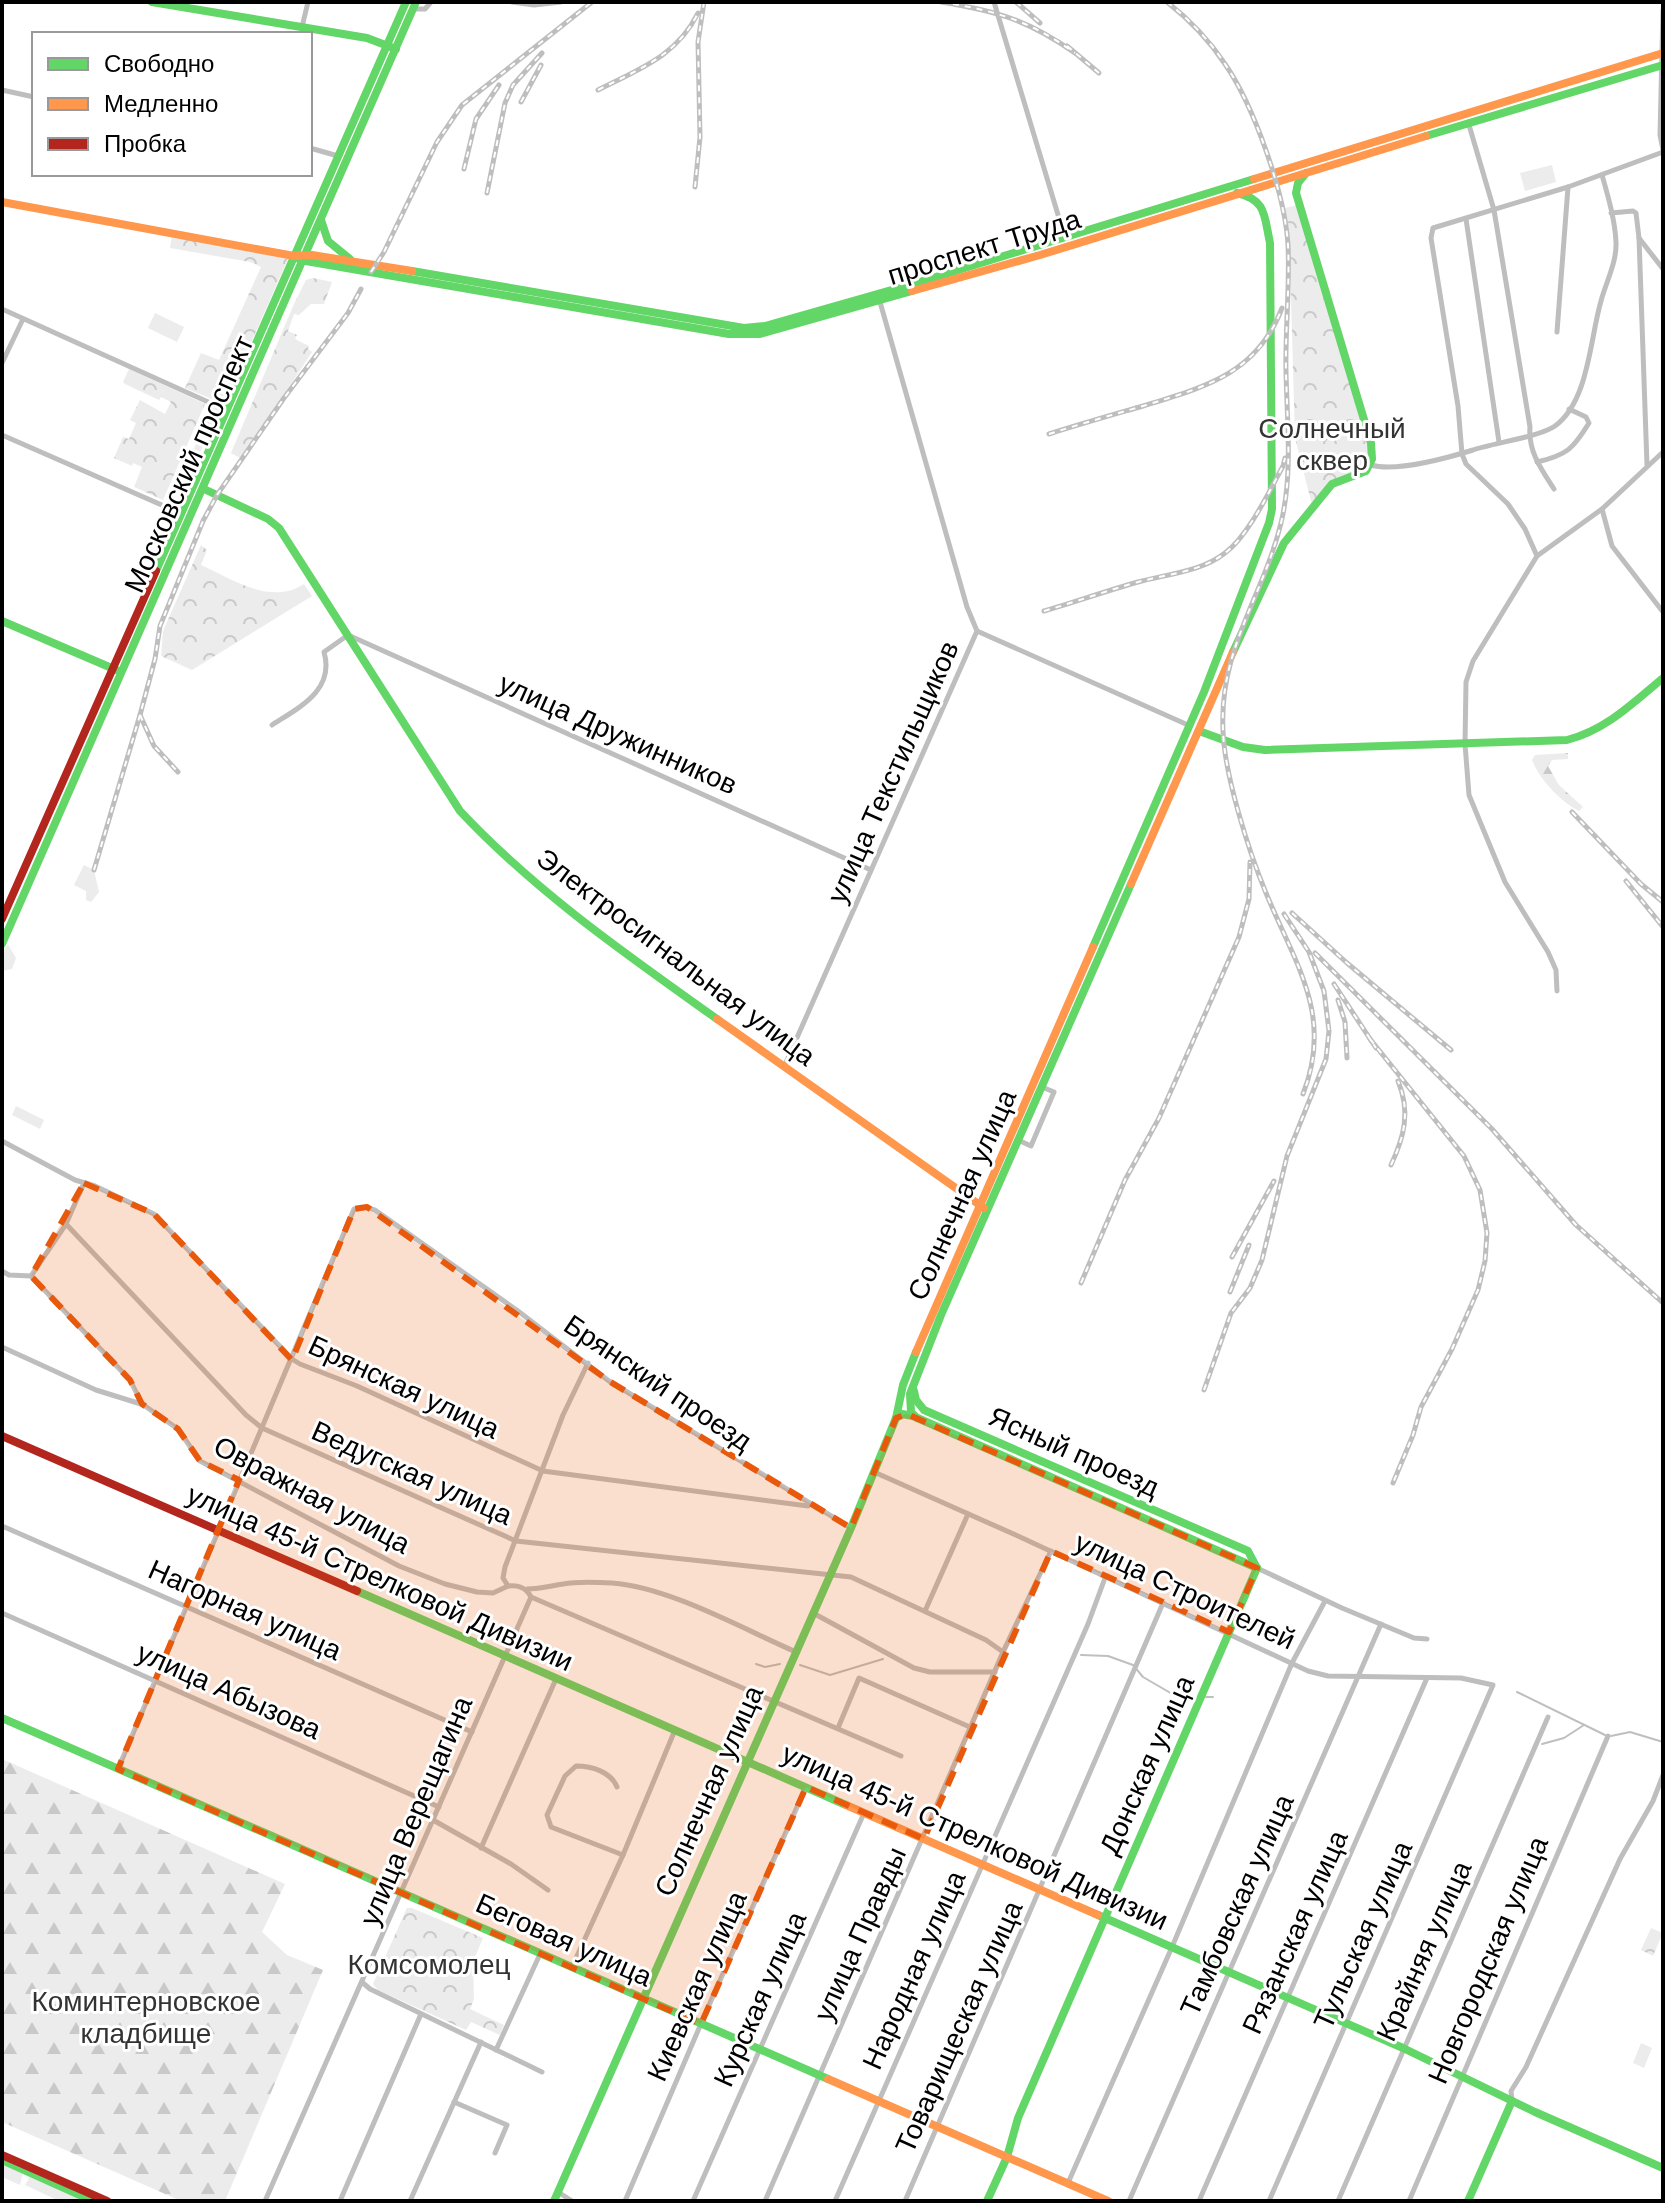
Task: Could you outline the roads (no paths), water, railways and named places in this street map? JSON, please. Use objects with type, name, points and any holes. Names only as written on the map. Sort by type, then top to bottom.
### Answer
[{"type":"main road","points":[[152,2],[367,38],[391,47]]},
{"type":"main road","name":"Московский проспект","points":[[2,919],[204,489],[321,220],[406,2]]},
{"type":"main road","name":"Московский проспект","points":[[2,944],[180,513],[338,156],[391,47],[415,6]]},
{"type":"main road","name":"проспект Труда","points":[[1066,242],[1473,111],[1662,54]]},
{"type":"main road","name":"проспект Труда","points":[[304,259],[357,262],[729,334],[760,334],[1662,65]]},
{"type":"main road","points":[[1506,102],[1502,109],[1508,113]]},
{"type":"main road","points":[[1473,111],[1480,115],[1473,123]]},
{"type":"main road","points":[[1306,173],[1298,183],[1296,193],[1371,443],[1371,465]]},
{"type":"main road","name":"Солнечная улица","points":[[914,1385],[984,1208],[1188,725],[1269,523],[1272,509],[1270,243],[1261,205],[1254,197],[1237,193]]},
{"type":"main road","points":[[2,202],[304,259]]},
{"type":"main road","points":[[321,220],[328,241],[343,255],[357,262]]},
{"type":"main road","name":"проспект Труда","points":[[304,259],[665,320]]},
{"type":"main road","name":"Солнечная улица","points":[[554,2201],[851,1528],[896,1418],[903,1385],[1042,1087],[1284,541],[1317,505],[1331,484],[1363,474],[1371,465]]},
{"type":"main road","name":"Электросигнальная улица","points":[[204,489],[268,519],[279,528],[454,802],[474,826],[550,897],[984,1208]]},
{"type":"main road","points":[[2,621],[117,670]]},
{"type":"main road","points":[[1218,652],[1232,659]]},
{"type":"main road","points":[[1188,725],[1243,747],[1265,750],[1580,738],[1613,718],[1663,678]]},
{"type":"main road","points":[[914,1385],[909,1402],[911,1412],[917,1418]]},
{"type":"main road","name":"Ясный проезд","points":[[914,1385],[916,1400],[924,1410],[1248,1551],[1257,1568]]},
{"type":"main road","name":"Ясный проезд","points":[[896,1418],[907,1414],[917,1418],[1257,1568]]},
{"type":"main road","name":"улица 45-й Стрелковой Дивизии","points":[[2,1436],[1403,2048],[1512,2101],[1663,2168]]},
{"type":"main road","points":[[1202,1544],[1222,1541]]},
{"type":"main road","name":"Донская улица","points":[[987,2201],[1007,2157],[1018,2118],[1257,1568]]},
{"type":"main road","name":"Беговая улица","points":[[2,1718],[1108,2201]]},
{"type":"main road","points":[[1468,2201],[1512,2101]]},
{"type":"main road","points":[[2,2158],[93,2201]]},
{"type":"main road","points":[[2,2158],[107,2201]]},
{"type":"street","points":[[302,27],[308,2]]},
{"type":"street","points":[[415,6],[425,9],[431,2]]},
{"type":"street","points":[[512,2],[534,5],[561,2]]},
{"type":"street","points":[[994,2],[1066,242]]},
{"type":"street","points":[[1537,556],[1525,529],[1508,504],[1466,464],[1462,454],[1458,406],[1431,238],[1433,228],[1568,187],[1663,151],[1660,135],[1663,10]]},
{"type":"street","points":[[2,90],[32,97]]},
{"type":"street","points":[[1473,123],[1494,210],[1529,435],[1537,462],[1554,489]]},
{"type":"street","points":[[312,149],[338,156]]},
{"type":"street","points":[[1371,465],[1384,469],[1462,454],[1555,426],[1569,409],[1582,384],[1614,257],[1616,242],[1602,175]]},
{"type":"street","points":[[1557,332],[1568,187]]},
{"type":"street","points":[[1611,213],[1636,213],[1647,465]]},
{"type":"street","points":[[1466,219],[1499,442]]},
{"type":"street","points":[[1639,238],[1663,269]]},
{"type":"street","name":"улица Текстильщиков","points":[[784,1067],[977,631],[967,607],[878,297]]},
{"type":"street","points":[[2,309],[226,410]]},
{"type":"street","points":[[2,363],[23,319]]},
{"type":"street","points":[[1537,462],[1568,452],[1589,423],[1586,417],[1569,409]]},
{"type":"street","points":[[2,435],[180,513]]},
{"type":"street","points":[[1557,991],[1556,970],[1505,882],[1469,795],[1465,697],[1473,661],[1537,556],[1602,509],[1663,452]]},
{"type":"street","points":[[1602,509],[1612,546],[1663,612]]},
{"type":"street","points":[[977,631],[1188,725]]},
{"type":"street","points":[[272,725],[311,699],[322,687],[327,674],[324,652],[348,635]]},
{"type":"street","name":"улица Дружинников","points":[[348,635],[871,870]]},
{"type":"street","points":[[1017,1140],[1031,1146],[1054,1092],[1042,1087]]},
{"type":"street","name":"Брянская улица","points":[[2,1141],[154,1214],[292,1359],[433,1423],[543,1471],[813,1507]]},
{"type":"street","points":[[2,1271],[9,1275],[31,1276],[66,1224],[84,1183]]},
{"type":"street","name":"Брянский проезд","points":[[292,1359],[354,1209],[375,1210],[609,1381],[851,1528]]},
{"type":"street","name":"Ведугская улица","points":[[66,1224],[246,1415],[262,1428],[516,1541],[860,1580],[986,1640],[1003,1652]]},
{"type":"street","name":"Овражная улица","points":[[31,1276],[130,1380],[142,1404],[178,1429],[200,1461],[399,1566],[445,1584],[493,1593],[508,1586],[544,1590],[579,1582],[616,1583],[677,1600],[796,1652]]},
{"type":"street","points":[[2,1347],[96,1390],[142,1404]]},
{"type":"street","points":[[118,1769],[292,1359]]},
{"type":"street","points":[[508,1586],[503,1578],[516,1541],[563,1415],[588,1363]]},
{"type":"street","name":"улица Строителей","points":[[874,1472],[1229,1632],[1308,1671],[1328,1676],[1470,1679],[1493,1685]]},
{"type":"street","points":[[925,1611],[968,1514]]},
{"type":"street","name":"Нагорная улица","points":[[2,1526],[472,1732]]},
{"type":"street","name":"улица Правды","points":[[765,2201],[1003,1652],[1051,1551]]},
{"type":"street","name":"Ясный проезд","points":[[1257,1568],[1325,1601],[1414,1638],[1427,1639]]},
{"type":"street","name":"Народная улица","points":[[835,2201],[1088,1624],[1105,1578]]},
{"type":"street","points":[[526,1589],[531,1597],[901,1756]]},
{"type":"street","name":"улица Верещагина","points":[[265,2201],[531,1597]]},
{"type":"street","points":[[1068,2183],[1292,1663],[1325,1601]]},
{"type":"street","name":"Товарищеская улица","points":[[905,2201],[1163,1603]]},
{"type":"street","name":"улица Абызова","points":[[2,1613],[439,1807]]},
{"type":"street","points":[[813,1613],[914,1668],[930,1672],[995,1672]]},
{"type":"street","name":"Тамбовская улица","points":[[1129,2201],[1381,1624]]},
{"type":"street","points":[[838,1728],[859,1678],[972,1728]]},
{"type":"street","name":"Рязанская улица","points":[[1199,2201],[1427,1678]]},
{"type":"street","points":[[481,1848],[556,1679]]},
{"type":"street","name":"Тульская улица","points":[[1269,2201],[1493,1685]]},
{"type":"street","name":"Крайняя улица","points":[[1338,2201],[1548,1717]]},
{"type":"street","points":[[572,1967],[675,1730]]},
{"type":"street","name":"Новгородская улица","points":[[1409,2201],[1608,1736]]},
{"type":"street","points":[[617,1787],[610,1776],[590,1767],[576,1766],[565,1776],[547,1821],[551,1827],[623,1855]]},
{"type":"street","points":[[1512,2101],[1514,2085],[1526,2067],[1620,1859],[1653,1801],[1663,1775]]},
{"type":"street","name":"Киевская улица","points":[[625,2201],[806,1787]]},
{"type":"street","name":"Курская улица","points":[[693,2201],[864,1813]]},
{"type":"street","name":"Беговая улица","points":[[433,1820],[511,1864],[548,1890]]},
{"type":"street","points":[[496,2050],[541,1952]]},
{"type":"street","points":[[363,1983],[542,2072]]},
{"type":"street","points":[[340,2201],[421,2014]]},
{"type":"street","points":[[410,2201],[481,2042]]},
{"type":"street","points":[[454,2102],[507,2125],[495,2153]]},
{"type":"street","points":[[558,2192],[572,2201]]},
{"type":"waterway","points":[[1081,1655],[1108,1656],[1133,1665],[1143,1677],[1174,1695],[1193,1698]]},
{"type":"waterway","points":[[800,1665],[830,1675],[883,1659]]},
{"type":"waterway","points":[[756,1664],[765,1667],[780,1664]]},
{"type":"waterway","points":[[1517,1692],[1605,1735]]},
{"type":"waterway","points":[[1206,1697],[1213,1697]]},
{"type":"waterway","points":[[1542,1744],[1564,1738],[1584,1725]]},
{"type":"waterway","points":[[1611,1736],[1630,1732],[1663,1742]]},
{"type":"railway","points":[[371,272],[384,252],[437,142],[462,105],[592,2]]},
{"type":"railway","points":[[695,187],[700,137],[698,42],[704,2]]},
{"type":"railway","points":[[941,2],[1011,18],[1042,32],[1075,53]]},
{"type":"railway","points":[[1016,2],[1040,23]]},
{"type":"railway","points":[[1167,2],[1206,39],[1236,82],[1266,151],[1286,224],[1288,448],[1285,504],[1273,550],[1235,648],[1224,701],[1223,730],[1228,768],[1245,835],[1266,893],[1299,967],[1313,1014],[1312,1066],[1303,1094]]},
{"type":"railway","points":[[598,90],[668,51],[698,13]]},
{"type":"railway","points":[[1067,46],[1099,73]]},
{"type":"railway","points":[[487,193],[505,103],[513,85],[542,53]]},
{"type":"railway","points":[[521,102],[541,65]]},
{"type":"railway","points":[[464,169],[476,119],[499,85]]},
{"type":"railway","points":[[94,870],[140,715],[160,626],[203,521],[217,495],[348,313],[361,289]]},
{"type":"railway","points":[[1049,434],[1187,392],[1226,375],[1258,348],[1282,308]]},
{"type":"railway","points":[[1044,611],[1195,568],[1216,559],[1234,545],[1250,525],[1285,458]]},
{"type":"railway","points":[[140,715],[154,746],[178,772]]},
{"type":"railway","points":[[1572,812],[1641,884],[1663,902]]},
{"type":"railway","points":[[1081,1283],[1125,1180],[1159,1118],[1239,937],[1249,899],[1250,862]]},
{"type":"railway","points":[[1626,881],[1663,927]]},
{"type":"railway","points":[[1292,913],[1451,1050]]},
{"type":"railway","points":[[1204,1390],[1231,1313],[1250,1288],[1262,1260],[1287,1156],[1326,1059],[1329,1031],[1324,991],[1309,952],[1284,914]]},
{"type":"railway","points":[[1315,953],[1492,1129],[1576,1225],[1663,1303]]},
{"type":"railway","points":[[1334,984],[1376,1048]]},
{"type":"railway","points":[[1338,1000],[1345,1022],[1347,1058]]},
{"type":"railway","points":[[1370,1039],[1464,1156],[1480,1190],[1487,1233],[1478,1290],[1452,1349],[1421,1407],[1393,1483]]},
{"type":"railway","points":[[1391,1165],[1405,1114],[1398,1081]]},
{"type":"railway","points":[[1232,1257],[1274,1181]]},
{"type":"railway","points":[[1230,1292],[1249,1245]]},
{"type":"park label","name":"Солнечный сквер","points":[[1332,444]]},
{"type":"park label","name":"Комсомолец","points":[[429,1964]]},
{"type":"park label","name":"Коминтерновское кладбище","points":[[146,2017]]}]
